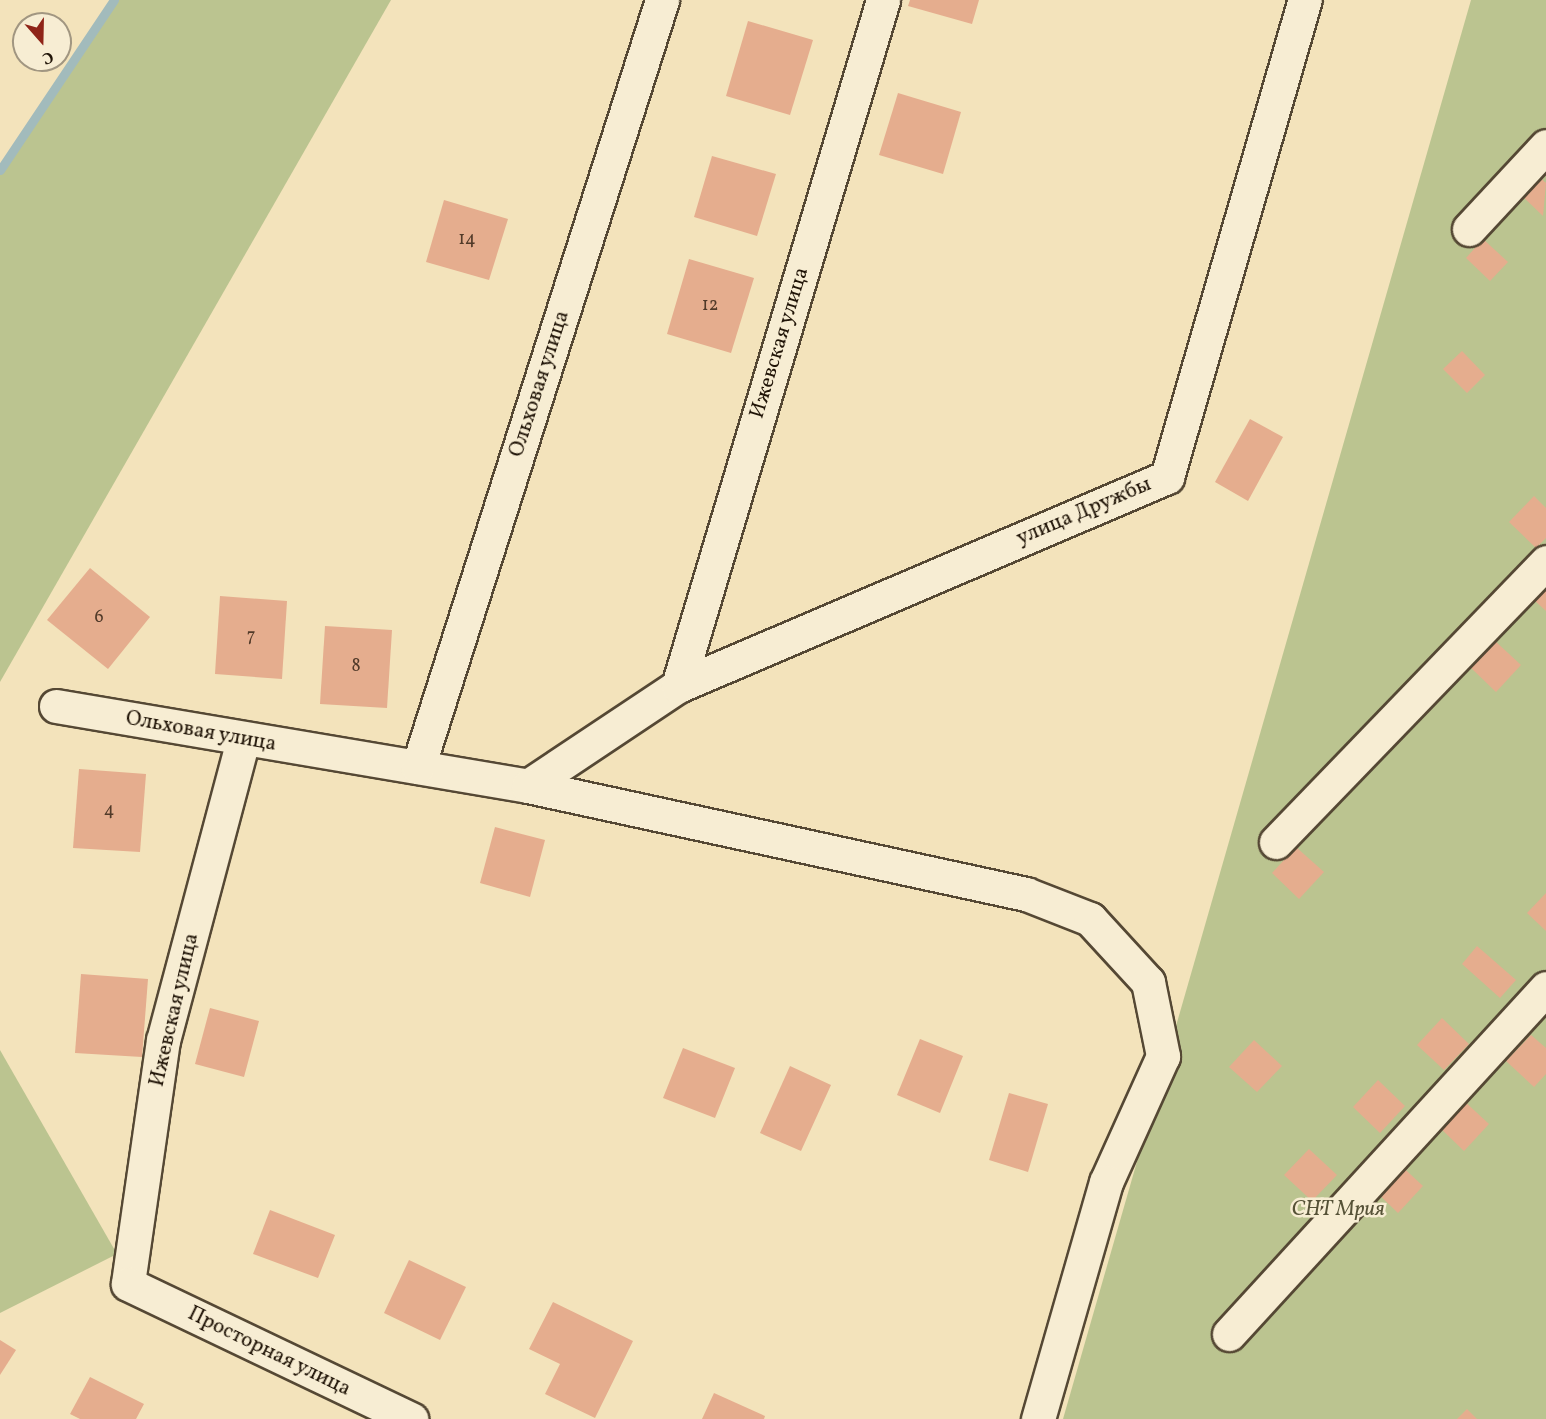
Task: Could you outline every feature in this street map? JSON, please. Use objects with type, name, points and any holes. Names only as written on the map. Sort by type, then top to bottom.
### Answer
[{"type":"street","name":"Ольховая улица","points":[[418,767],[662,0]]},
{"type":"street","name":"Ижевская улица","points":[[678,686],[883,0]]},
{"type":"street","name":"улица Дружбы","points":[[678,686],[1167,477],[1305,0]]},
{"type":"street","points":[[1469,229],[1546,146]]},
{"type":"street","points":[[1276,842],[1546,562]]},
{"type":"street","points":[[528,786],[678,686]]},
{"type":"street","name":"Ольховая улица","points":[[56,706],[243,740],[528,786],[1026,894],[1090,919],[1148,982],[1164,1056],[1106,1182],[1038,1419]]},
{"type":"street","name":"Ижевская улица","points":[[128,1284],[164,1040],[243,740]]},
{"type":"street","points":[[1229,1334],[1546,988]]},
{"type":"street","name":"Просторная улица","points":[[128,1284],[411,1419]]},
{"type":"green space","points":[[114,0],[391,0],[0,682],[0,170],[66,72],[72,72],[72,63]]},
{"type":"green space","name":"СНТ Мрия","points":[[1471,0],[1546,0],[1546,1419],[1063,1419]]},
{"type":"green space","points":[[0,1050],[117,1254],[0,1313]]},
{"type":"building","points":[[910,0],[979,0],[972,24],[908,6]]},
{"type":"building","points":[[748,21],[813,40],[790,115],[726,96]]},
{"type":"building","points":[[898,93],[961,112],[943,174],[879,155]]},
{"type":"building","points":[[712,156],[776,174],[757,236],[694,217]]},
{"type":"building","points":[[1536,174],[1546,183],[1543,216],[1519,193]]},
{"type":"building","points":[[444,200],[508,219],[489,280],[426,262]]},
{"type":"building","points":[[1483,239],[1508,262],[1490,281],[1466,258]]},
{"type":"building","points":[[689,259],[754,278],[731,353],[667,334]]},
{"type":"building","points":[[1462,351],[1485,375],[1467,393],[1443,369]]},
{"type":"building","points":[[1250,419],[1283,437],[1248,501],[1215,482]]},
{"type":"building","points":[[1534,496],[1546,508],[1546,538],[1536,548],[1509,522]]},
{"type":"building","points":[[90,568],[150,617],[108,669],[47,620]]},
{"type":"building","points":[[1546,590],[1546,611],[1535,601]]},
{"type":"building","points":[[220,596],[287,601],[282,679],[215,674]]},
{"type":"building","points":[[325,626],[392,630],[387,708],[320,704]]},
{"type":"building","points":[[1494,640],[1521,665],[1496,692],[1469,666]]},
{"type":"building","points":[[79,769],[146,774],[140,852],[73,848]]},
{"type":"building","points":[[495,827],[545,840],[530,897],[480,883]]},
{"type":"building","points":[[1296,847],[1324,872],[1299,899],[1272,873]]},
{"type":"building","points":[[1546,893],[1546,931],[1527,913]]},
{"type":"building","points":[[1477,946],[1516,980],[1500,998],[1462,964]]},
{"type":"building","points":[[81,974],[148,979],[142,1057],[75,1053]]},
{"type":"building","points":[[210,1008],[259,1021],[244,1077],[195,1064]]},
{"type":"building","points":[[1442,1018],[1469,1044],[1444,1070],[1417,1045]]},
{"type":"building","points":[[1531,1035],[1546,1048],[1546,1074],[1534,1087],[1506,1061]]},
{"type":"building","points":[[920,1039],[963,1056],[940,1113],[897,1095]]},
{"type":"building","points":[[1254,1040],[1282,1066],[1257,1092],[1229,1067]]},
{"type":"building","points":[[683,1048],[735,1068],[715,1118],[663,1098]]},
{"type":"building","points":[[790,1066],[831,1085],[801,1151],[760,1133]]},
{"type":"building","points":[[1378,1080],[1405,1106],[1380,1133],[1353,1107]]},
{"type":"building","points":[[1009,1093],[1048,1104],[1028,1172],[989,1160]]},
{"type":"building","points":[[1462,1099],[1489,1124],[1464,1151],[1437,1125]]},
{"type":"building","points":[[1309,1149],[1337,1175],[1312,1201],[1284,1175]]},
{"type":"building","points":[[1396,1161],[1423,1186],[1398,1213],[1371,1187]]},
{"type":"building","points":[[270,1210],[335,1235],[318,1278],[253,1254]]},
{"type":"building","points":[[409,1260],[466,1287],[440,1340],[384,1313]]},
{"type":"building","points":[[553,1302],[633,1341],[595,1418],[545,1394],[560,1364],[529,1349]]},
{"type":"building","points":[[0,1340],[16,1350],[0,1375]]},
{"type":"building","points":[[90,1377],[144,1404],[136,1419],[80,1419],[70,1414]]},
{"type":"building","points":[[714,1393],[765,1416],[764,1419],[702,1419]]},
{"type":"building","points":[[1467,1409],[1477,1419],[1457,1419]]},
{"type":"waterway","points":[[0,170],[114,0]]}]
